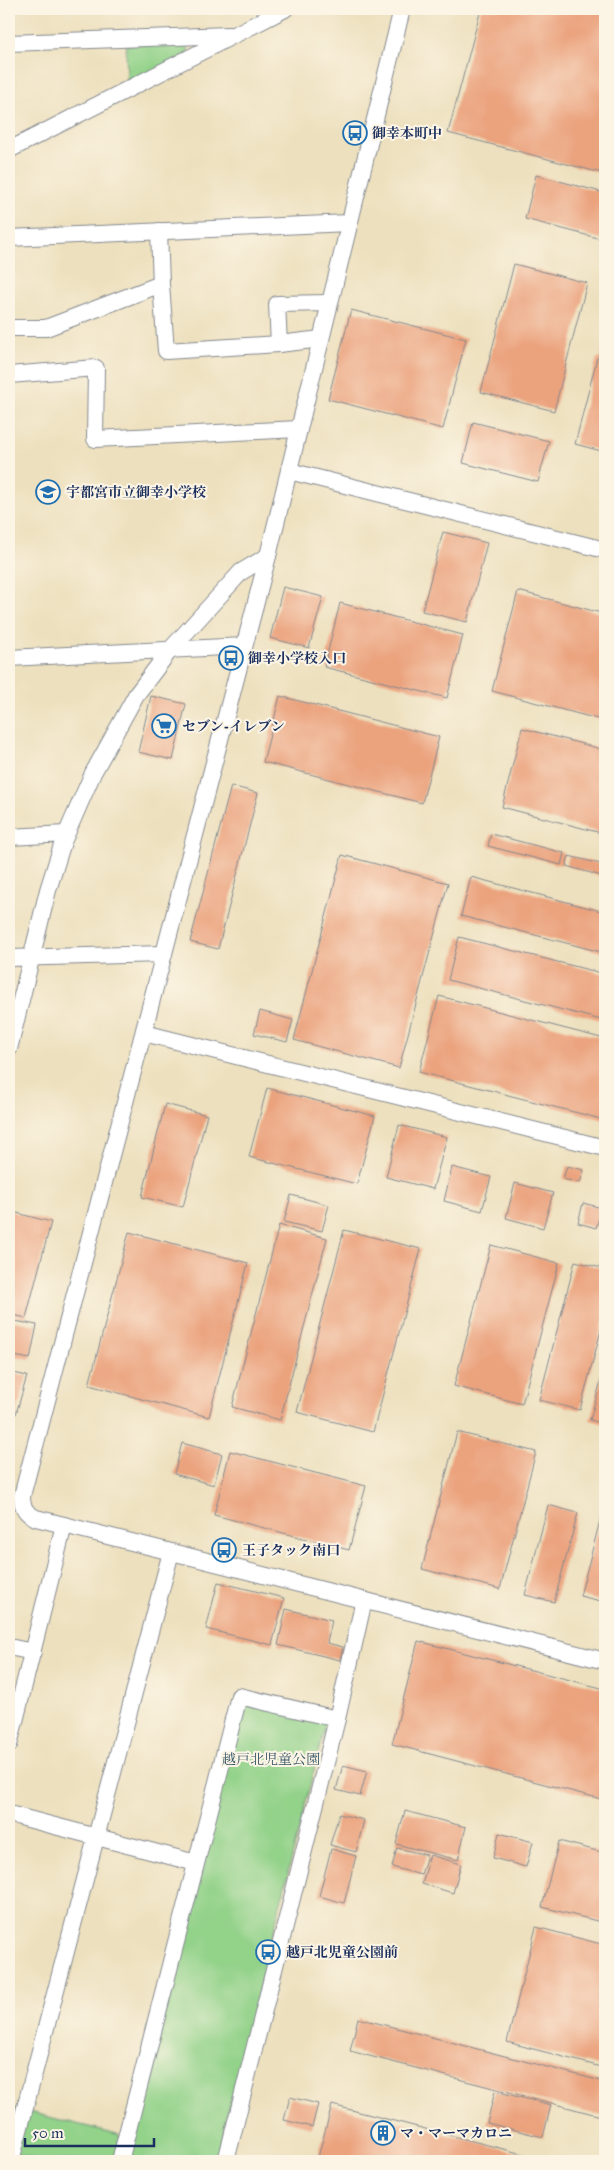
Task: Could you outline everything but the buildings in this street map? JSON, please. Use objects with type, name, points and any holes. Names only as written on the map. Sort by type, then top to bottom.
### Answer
[{"type":"street","points":[[10,148],[285,9]]},
{"type":"street","points":[[402,9],[268,556],[22,1496],[22,1504],[30,1515],[64,1525],[605,1661]]},
{"type":"street","points":[[9,43],[233,35]]},
{"type":"street","points":[[9,238],[350,223]]},
{"type":"street","points":[[160,231],[161,284],[166,351],[321,340]]},
{"type":"street","points":[[9,328],[46,328],[161,284]]},
{"type":"street","points":[[279,344],[277,304],[330,302]]},
{"type":"street","points":[[9,375],[96,368],[95,439],[299,429]]},
{"type":"street","points":[[289,471],[605,550]]},
{"type":"street","points":[[9,1049],[48,890],[66,834],[94,773],[136,694],[170,650],[241,572],[268,556]]},
{"type":"street","points":[[9,658],[244,646]]},
{"type":"street","points":[[9,837],[66,834]]},
{"type":"street","points":[[9,958],[164,954]]},
{"type":"street","points":[[144,1033],[605,1148]]},
{"type":"street","points":[[9,1745],[64,1525]]},
{"type":"street","points":[[11,2161],[171,1552]]},
{"type":"street","points":[[226,2161],[338,1719],[364,1600]]},
{"type":"street","points":[[9,1647],[33,1652]]},
{"type":"street","points":[[120,2161],[239,1696],[338,1719]]},
{"type":"street","points":[[9,1814],[196,1863]]},
{"type":"green space","points":[[188,43],[188,54],[127,86],[126,45]]},
{"type":"green space","name":"越戸北児童公園","points":[[240,1700],[326,1722],[216,2161],[126,2161]]},
{"type":"green space","points":[[9,2107],[121,2135],[114,2161],[41,2161],[9,2153]]},
{"type":"place","name":"御幸本町中","points":[[355,133]]},
{"type":"place","name":"宇都宮市立御幸小学校","points":[[48,492]]},
{"type":"place","name":"御幸小学校入口","points":[[231,658]]},
{"type":"place","name":"セブン-イレブン","points":[[164,726]]},
{"type":"place","name":"王子タック南口","points":[[224,1550]]},
{"type":"place","name":"越戸北児童公園前","points":[[268,1952]]},
{"type":"place","name":"マ・マーマカロニ","points":[[383,2133]]}]
